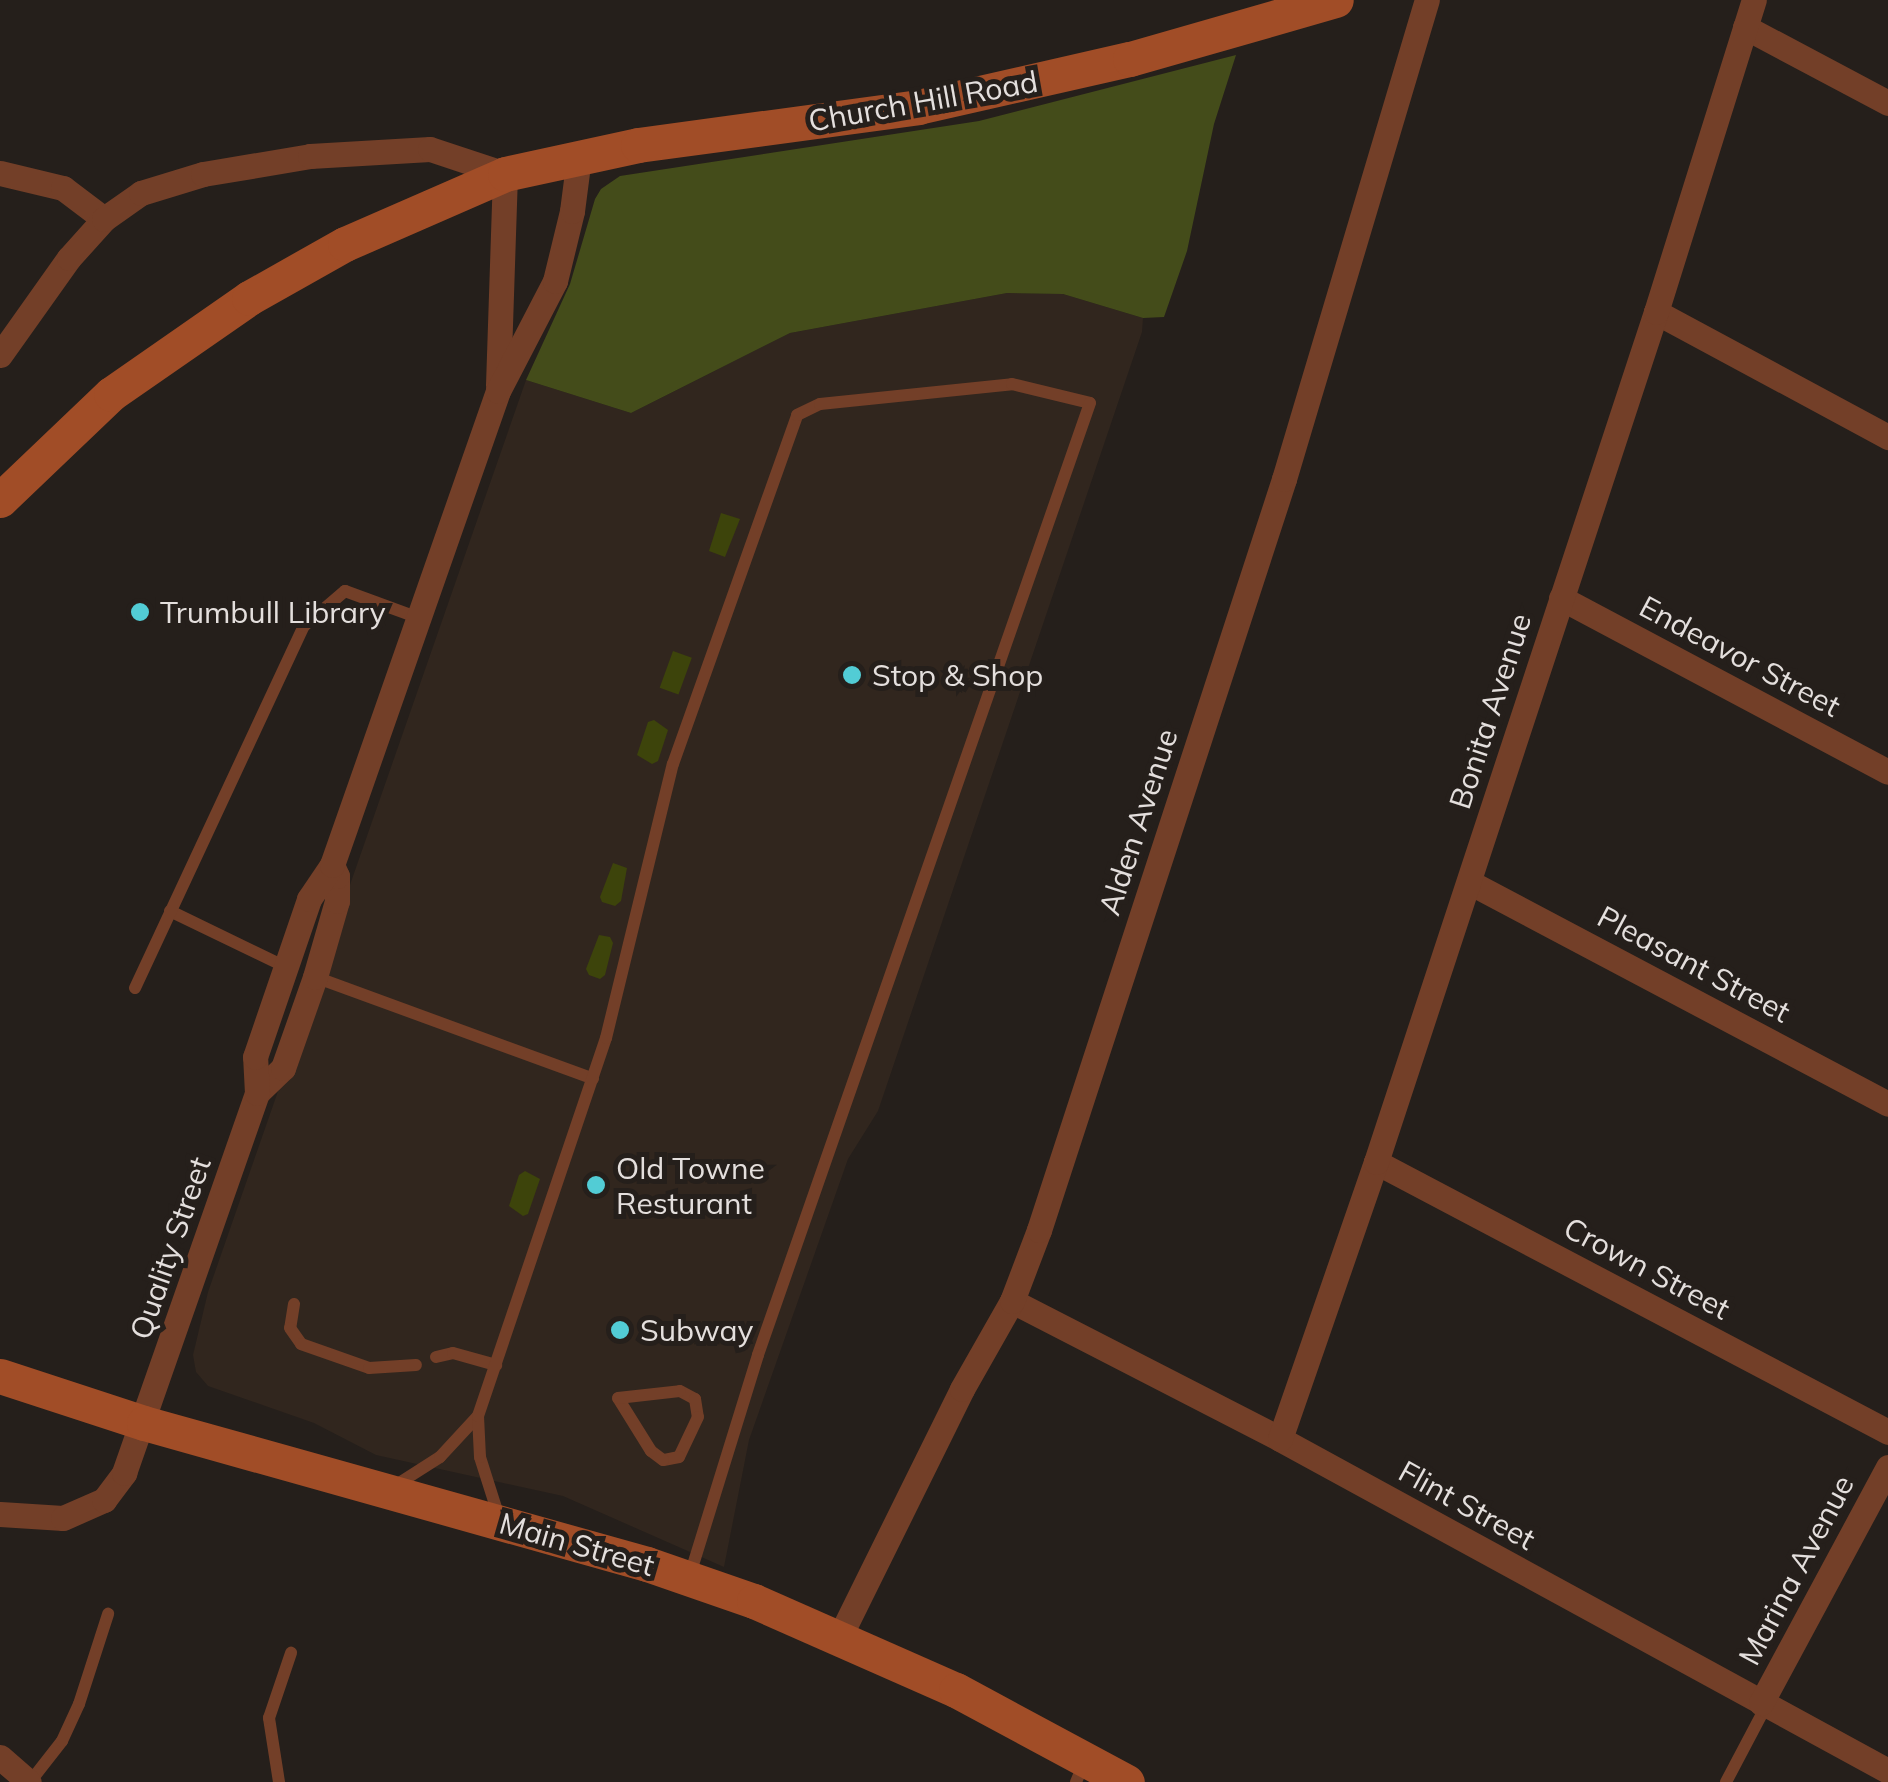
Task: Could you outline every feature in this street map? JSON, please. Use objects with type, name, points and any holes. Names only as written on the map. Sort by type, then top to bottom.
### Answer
[{"type":"main road","name":"Church Hill Road","points":[[0,500],[111,394],[249,298],[346,244],[505,174],[638,145],[918,107],[1130,59],[1336,0]]},
{"type":"main road","name":"Main Street","points":[[0,1376],[144,1423],[689,1578],[840,1636],[1081,1770],[1127,1782]]},
{"type":"street","name":"Alden Avenue","points":[[840,1636],[962,1389],[1012,1301],[1056,1178],[1284,479],[1427,0]]},
{"type":"street","name":"Bonita Avenue","points":[[1280,1439],[1469,882],[1754,0]]},
{"type":"street","points":[[1745,27],[1888,103]]},
{"type":"street","points":[[0,356],[69,258],[104,219],[141,193],[167,184],[310,156],[430,150],[505,174]]},
{"type":"street","name":"Quality Street","points":[[0,1514],[63,1518],[104,1500],[124,1472],[257,1093],[255,1057],[315,885],[332,865],[498,391],[555,281],[572,210],[579,157]]},
{"type":"street","points":[[0,173],[62,188],[104,219]]},
{"type":"street","name":"Quality Street","points":[[498,391],[505,174]]},
{"type":"street","points":[[1656,312],[1888,437]]},
{"type":"street","name":"Endeavor Street","points":[[1561,598],[1888,772]]},
{"type":"street","name":"Quality Street","points":[[257,1093],[282,1068],[315,977],[336,902],[337,876],[332,865]]},
{"type":"street","name":"Pleasant Street","points":[[1469,882],[1888,1104]]},
{"type":"street","points":[[286,967],[315,977]]},
{"type":"street","name":"Crown Street","points":[[1376,1162],[1888,1432]]},
{"type":"street","name":"Flint Street","points":[[1012,1301],[1280,1439],[1888,1771]]},
{"type":"street","name":"Marina Avenue","points":[[1764,1704],[1888,1468]]},
{"type":"street","points":[[0,1757],[30,1782]]},
{"type":"lane","points":[[389,1490],[440,1457],[478,1416],[593,1079],[624,976],[648,857],[673,764],[797,415],[820,404],[1012,384],[1090,404],[758,1354],[689,1578]]},
{"type":"lane","points":[[134,988],[304,626],[345,591],[421,619]]},
{"type":"lane","points":[[170,910],[286,967]]},
{"type":"lane","points":[[315,977],[593,1079]]},
{"type":"lane","points":[[294,1304],[290,1328],[301,1344],[369,1368],[416,1365]]},
{"type":"lane","points":[[436,1357],[453,1353],[496,1365]]},
{"type":"lane","points":[[680,1392],[695,1399],[698,1417],[679,1457],[670,1461],[656,1457],[618,1398],[680,1392]]},
{"type":"lane","points":[[478,1416],[482,1469],[501,1522]]},
{"type":"lane","points":[[30,1782],[62,1741],[79,1704],[108,1614]]},
{"type":"lane","points":[[279,1782],[268,1718],[291,1653]]},
{"type":"lane","points":[[1726,1782],[1764,1704]]},
{"type":"shaded area","points":[[1007,293],[1063,294],[1143,318],[1142,332],[878,1111],[848,1159],[749,1440],[724,1567],[563,1496],[376,1455],[314,1423],[208,1386],[196,1372],[193,1355],[208,1292],[526,380],[631,413],[790,333]]},
{"type":"green space","points":[[1236,55],[1214,124],[1187,251],[1164,317],[1143,318],[1063,294],[1007,293],[790,333],[631,413],[526,380],[570,284],[595,199],[601,189],[620,176],[979,121]]},
{"type":"green space","points":[[721,513],[740,519],[725,557],[709,551]]},
{"type":"green space","points":[[673,651],[692,658],[678,694],[660,688]]},
{"type":"green space","points":[[654,720],[668,730],[658,761],[652,764],[637,755],[648,722]]},
{"type":"green space","points":[[613,863],[627,868],[621,901],[615,906],[602,902],[600,897]]},
{"type":"green space","points":[[599,935],[610,937],[613,943],[605,975],[600,979],[589,975],[586,969]]},
{"type":"green space","points":[[525,1171],[540,1179],[528,1214],[523,1216],[509,1206],[519,1175]]},
{"type":"place","name":"Trumbull Library","points":[[140,612]]},
{"type":"place","name":"Stop & Shop","points":[[852,675]]},
{"type":"place","name":"Old Towne Resturant","points":[[596,1185]]},
{"type":"place","name":"Subway","points":[[620,1330]]}]
